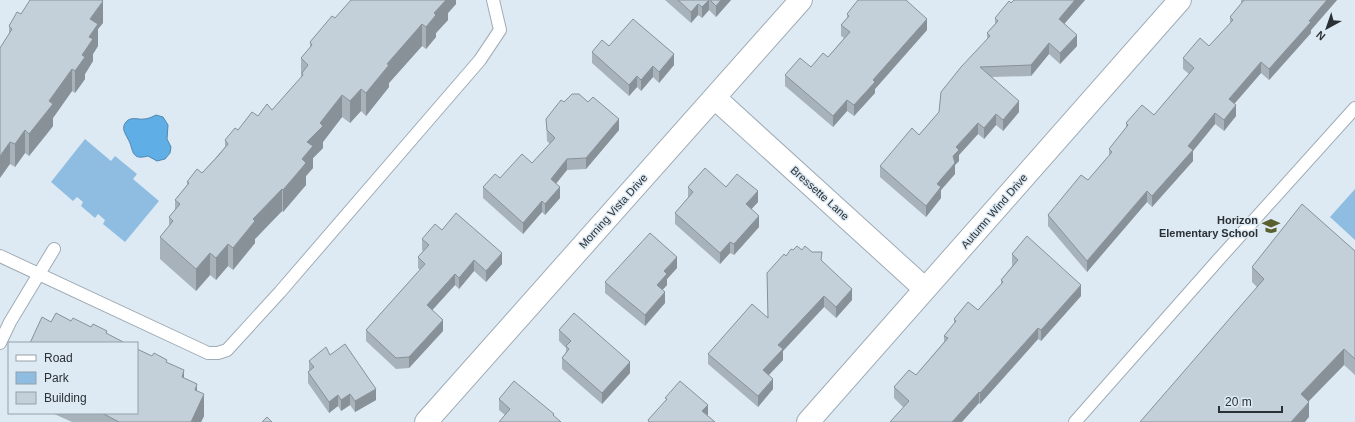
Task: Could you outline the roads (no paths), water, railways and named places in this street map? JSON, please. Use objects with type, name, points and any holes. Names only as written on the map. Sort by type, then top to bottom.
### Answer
[{"type":"street","name":"Morning Vista Drive","points":[[426,422],[715,98],[800,0]]},
{"type":"street","name":"Autumn Wind Drive","points":[[808,422],[1180,0]]},
{"type":"street","name":"Bressette Lane","points":[[715,98],[925,289]]},
{"type":"lane","points":[[0,256],[208,352],[218,353],[227,350],[280,292],[480,60],[500,30],[493,0]]},
{"type":"lane","points":[[1075,422],[1355,108]]},
{"type":"lane","points":[[0,342],[54,249]]},
{"type":"place","name":"Horizon Elementary School","points":[[1271,226]]}]
